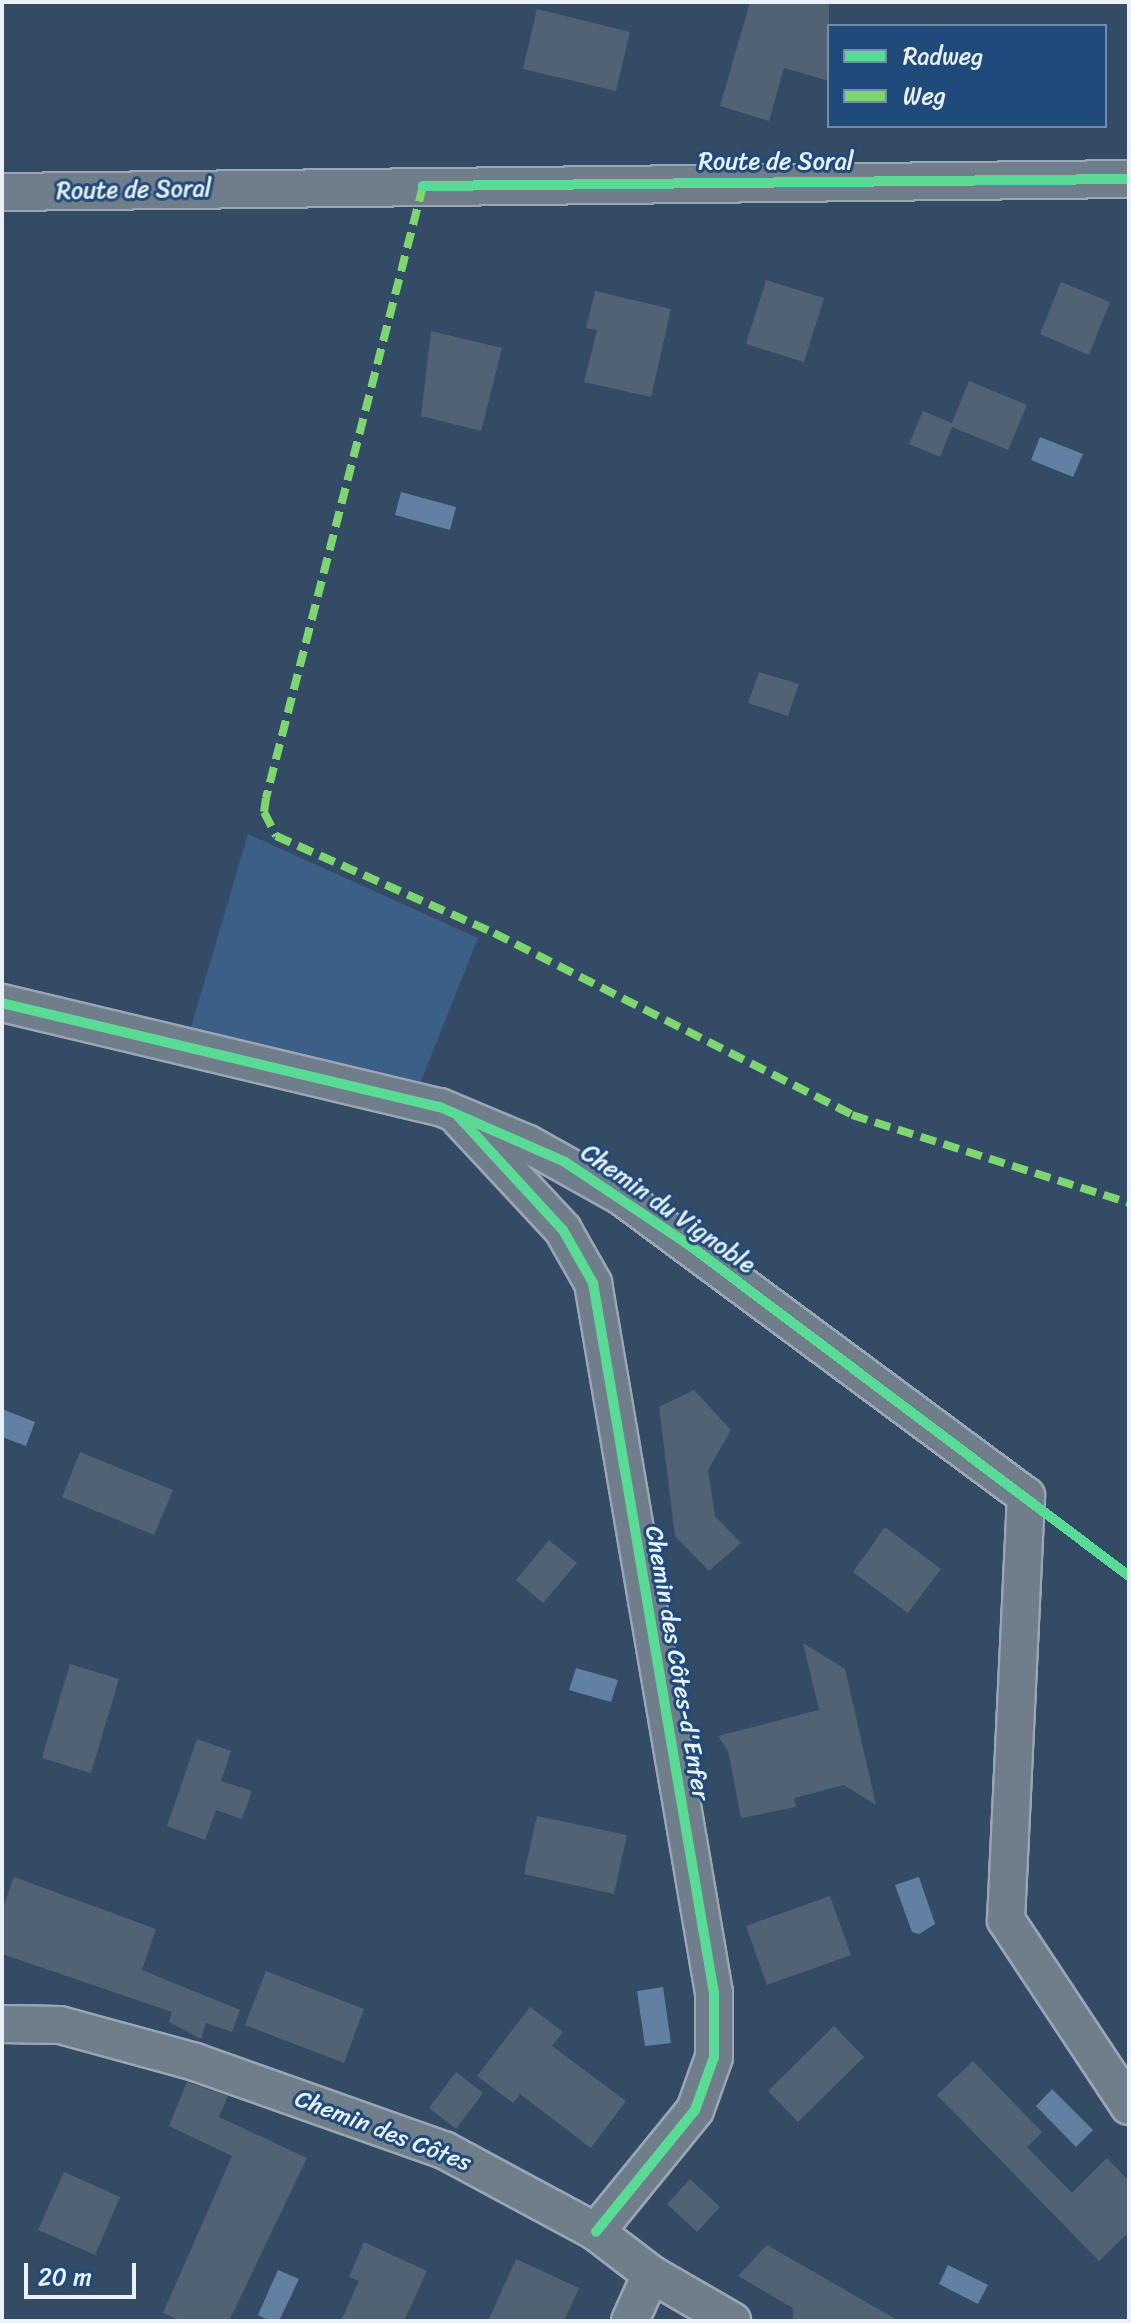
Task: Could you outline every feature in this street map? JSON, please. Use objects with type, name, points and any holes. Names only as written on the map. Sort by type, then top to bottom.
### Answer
[{"type":"street","name":"Route de Soral","points":[[2,192],[1129,179]]},
{"type":"street","name":"Chemin du Vignoble","points":[[2,1003],[455,1113],[565,1162],[621,1196],[1026,1496],[1006,1920],[1129,2106]]},
{"type":"street","name":"Chemin des Côtes-d'Enfer","points":[[455,1113],[563,1230],[593,1283],[714,1993],[714,2057],[695,2110],[596,2232]]},
{"type":"street","name":"Chemin des Côtes","points":[[2,2024],[60,2025],[234,2075],[444,2150],[596,2232],[651,2274],[732,2321]]},
{"type":"street","points":[[630,2321],[651,2274]]},
{"type":"shaded area","points":[[1040,437],[1083,454],[1073,477],[1031,460]]},
{"type":"shaded area","points":[[401,492],[456,507],[450,530],[395,515]]},
{"type":"shaded area","points":[[248,834],[478,938],[418,1089],[190,1031]]},
{"type":"shaded area","points":[[2,1409],[35,1422],[26,1446],[2,1437]]},
{"type":"shaded area","points":[[576,1668],[618,1680],[611,1702],[569,1690]]},
{"type":"shaded area","points":[[919,1877],[935,1924],[919,1934],[912,1932],[895,1885]]},
{"type":"shaded area","points":[[663,1987],[671,2043],[645,2046],[637,1991]]},
{"type":"shaded area","points":[[1052,2089],[1093,2130],[1076,2147],[1036,2106]]},
{"type":"shaded area","points":[[948,2265],[988,2285],[978,2304],[939,2284]]},
{"type":"shaded area","points":[[278,2270],[299,2279],[279,2321],[270,2321],[258,2315]]},
{"type":"building","points":[[750,2],[829,2],[827,80],[784,68],[769,121],[720,106]]},
{"type":"building","points":[[537,9],[630,32],[616,91],[523,69]]},
{"type":"building","points":[[766,280],[824,298],[804,362],[746,344]]},
{"type":"building","points":[[1061,282],[1110,302],[1089,355],[1040,334]]},
{"type":"building","points":[[595,291],[671,309],[651,397],[584,382],[597,330],[586,328]]},
{"type":"building","points":[[431,331],[502,348],[481,431],[421,416]]},
{"type":"building","points":[[969,381],[1027,405],[1008,450],[952,427],[940,457],[909,444],[923,411],[952,423]]},
{"type":"building","points":[[759,672],[799,684],[788,716],[748,703]]},
{"type":"building","points":[[694,1390],[731,1430],[708,1470],[715,1516],[741,1543],[709,1571],[675,1536],[659,1407]]},
{"type":"building","points":[[80,1452],[173,1490],[154,1535],[62,1497]]},
{"type":"building","points":[[885,1527],[941,1569],[908,1613],[853,1572]]},
{"type":"building","points":[[549,1540],[577,1563],[543,1603],[516,1580]]},
{"type":"building","points":[[803,1643],[845,1669],[876,1805],[844,1785],[794,1798],[796,1807],[741,1818],[728,1751],[718,1736],[819,1710]]},
{"type":"building","points":[[70,1664],[119,1679],[91,1773],[42,1758]]},
{"type":"building","points":[[197,1739],[231,1751],[221,1781],[252,1791],[242,1819],[216,1810],[205,1840],[167,1826]]},
{"type":"building","points":[[537,1816],[627,1835],[614,1894],[524,1874]]},
{"type":"building","points":[[14,1877],[156,1929],[142,1970],[240,2010],[232,2032],[206,2023],[201,2039],[169,2022],[172,2012],[2,1954],[2,1910]]},
{"type":"building","points":[[830,1896],[851,1955],[767,1985],[746,1926]]},
{"type":"building","points":[[266,1971],[364,2009],[344,2063],[245,2025]]},
{"type":"building","points":[[530,2007],[563,2032],[552,2046],[626,2101],[591,2148],[520,2094],[513,2103],[477,2076]]},
{"type":"building","points":[[834,2026],[864,2057],[798,2122],[768,2091]]},
{"type":"building","points":[[973,2061],[1042,2132],[1027,2147],[1072,2193],[1107,2158],[1129,2181],[1129,2232],[1099,2261],[937,2095]]},
{"type":"building","points":[[456,2072],[483,2093],[456,2129],[429,2108]]},
{"type":"building","points":[[187,2082],[228,2096],[219,2117],[307,2158],[229,2321],[182,2321],[163,2313],[232,2156],[169,2126]]},
{"type":"building","points":[[64,2172],[120,2197],[95,2255],[38,2230]]},
{"type":"building","points":[[690,2179],[720,2207],[697,2232],[667,2204]]},
{"type":"building","points":[[364,2242],[427,2271],[404,2321],[341,2321],[359,2281],[349,2277]]},
{"type":"building","points":[[767,2245],[899,2321],[793,2321],[793,2308],[738,2276]]},
{"type":"building","points":[[516,2259],[579,2288],[564,2321],[488,2321]]},
{"type":"marked path","points":[[423,186],[266,798],[264,812],[276,836],[494,933],[852,1115],[1129,1203]]},
{"type":"cycle path","points":[[423,186],[1129,179]]},
{"type":"cycle path","points":[[2,1003],[440,1107],[565,1162],[689,1245],[1129,1576]]},
{"type":"cycle path","points":[[458,1116],[563,1230],[593,1283],[714,1993],[714,2057],[695,2110],[596,2232]]}]
